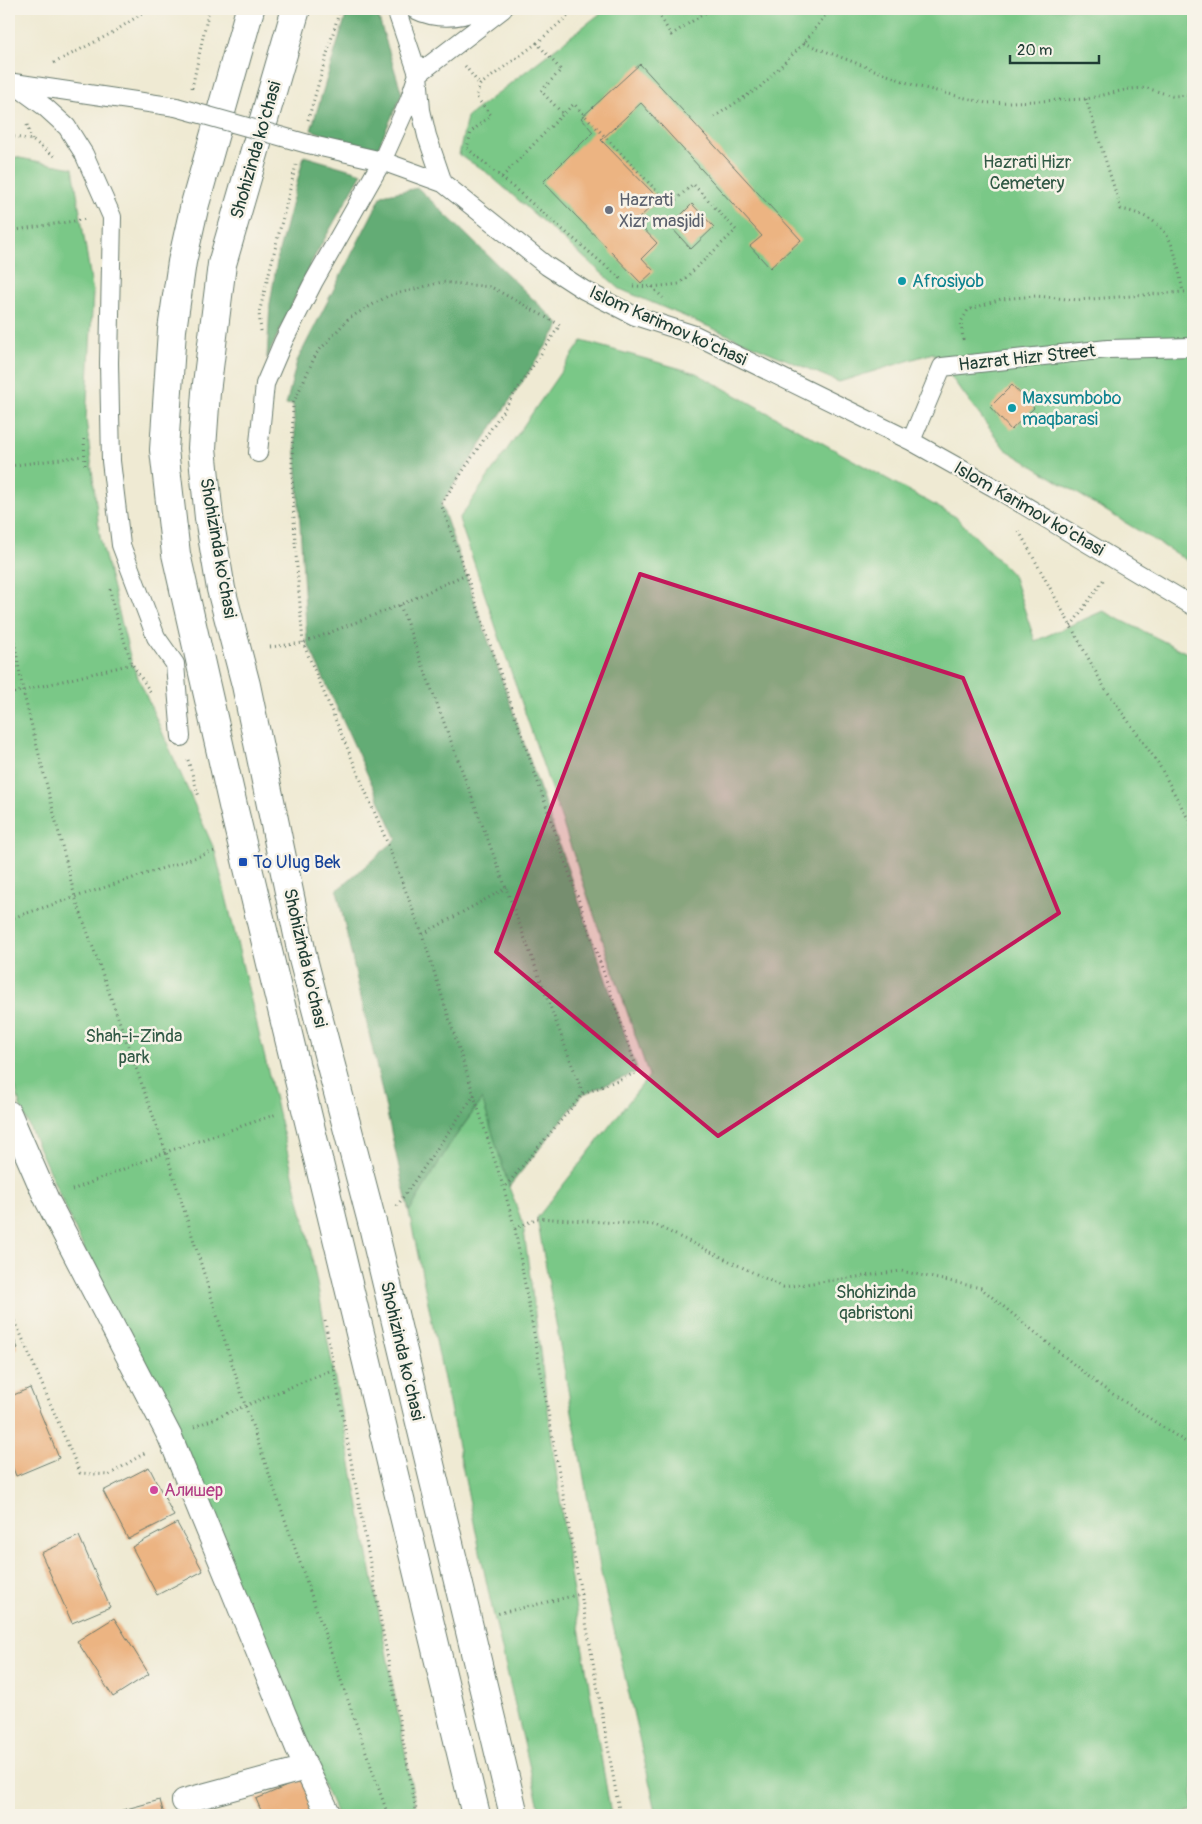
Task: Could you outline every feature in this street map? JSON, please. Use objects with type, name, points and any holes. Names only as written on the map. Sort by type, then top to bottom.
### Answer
[{"type":"main road","name":"Shohizinda ko'chasi","points":[[250,9],[195,204],[182,262],[172,330],[164,450],[176,554],[234,810],[476,1815]]},
{"type":"main road","name":"Shohizinda ko'chasi","points":[[296,9],[222,264],[210,354],[202,448],[209,518],[221,589],[246,685],[303,959],[373,1226],[514,1815]]},
{"type":"street","points":[[396,9],[418,74],[421,110],[427,136],[443,183]]},
{"type":"street","points":[[414,9],[429,16],[443,18],[481,9]]},
{"type":"street","points":[[258,453],[265,384],[279,351],[314,281],[382,161],[409,101],[418,74],[503,9]]},
{"type":"street","name":"Islom Karimov ko'chasi","points":[[10,82],[176,107],[308,144],[382,161],[443,183],[547,266],[584,290],[635,316],[696,335],[911,441],[995,488],[1193,606]]},
{"type":"street","points":[[10,82],[45,107],[67,127],[84,154],[112,217],[109,364],[111,461],[121,545],[156,638],[175,664],[181,737]]},
{"type":"street","name":"Hazrat Hizr Street","points":[[911,441],[942,367],[1108,350],[1193,347]]},
{"type":"street","points":[[9,1113],[47,1200],[170,1437],[306,1768],[329,1815]]},
{"type":"street","points":[[184,1801],[306,1768]]},
{"type":"path","points":[[10,82],[64,59],[112,33],[149,9]]},
{"type":"path","points":[[308,121],[340,9]]},
{"type":"path","points":[[577,9],[570,10],[537,42],[480,85],[476,97],[491,114],[471,132],[467,148],[628,286]]},
{"type":"path","points":[[656,9],[671,34],[711,9]]},
{"type":"path","points":[[714,117],[760,87],[804,43],[830,9]]},
{"type":"path","points":[[537,42],[561,70],[541,91],[563,114]]},
{"type":"path","points":[[804,43],[916,86],[986,103],[1086,98],[1129,89],[1147,88],[1172,96],[1193,95]]},
{"type":"path","points":[[1086,98],[1121,209],[1139,213],[1159,224],[1170,236],[1183,292]]},
{"type":"path","points":[[502,177],[574,104],[670,205],[693,184],[736,230],[679,284],[652,287]]},
{"type":"path","points":[[261,340],[259,313],[298,158]]},
{"type":"path","points":[[9,231],[88,219]]},
{"type":"path","points":[[504,1189],[583,1094],[638,1072],[441,504],[560,325],[491,287],[442,282],[388,296],[349,318],[316,354],[293,404],[294,533],[303,643],[387,842],[422,934],[475,1093],[515,1229],[620,1815]]},
{"type":"path","points":[[966,364],[961,322],[968,310],[1001,299],[1036,296],[1078,300],[1193,291]]},
{"type":"path","points":[[9,466],[83,456]]},
{"type":"path","points":[[995,488],[1104,687],[1158,763],[1193,828]]},
{"type":"path","points":[[1071,626],[1117,560]]},
{"type":"path","points":[[270,647],[303,643],[400,605],[466,574]]},
{"type":"path","points":[[400,605],[508,887],[583,1094]]},
{"type":"path","points":[[9,612],[23,691],[75,896],[166,1152],[245,1405],[388,1815]]},
{"type":"path","points":[[9,694],[132,664]]},
{"type":"path","points":[[9,919],[215,851]]},
{"type":"path","points":[[422,934],[508,887]]},
{"type":"path","points":[[392,1214],[475,1093]]},
{"type":"path","points":[[47,1200],[166,1152],[278,1114],[280,1123]]},
{"type":"path","points":[[515,1229],[537,1218],[655,1226],[783,1286],[901,1271],[981,1288],[1099,1385],[1193,1446]]},
{"type":"path","points":[[9,1307],[80,1473],[109,1475],[170,1437],[334,1370]]},
{"type":"path","points":[[323,1314],[417,1815]]},
{"type":"path","points":[[492,1615],[581,1594]]},
{"type":"highlighted area","points":[[640,574],[963,678],[1059,913],[718,1136],[496,952]]},
{"type":"green space","points":[[348,9],[376,9],[402,94],[376,152],[311,130]]},
{"type":"green space","name":"Hazrati Hizr Cemetery","points":[[606,9],[1193,9],[1193,564],[1005,449],[933,353],[839,382],[620,289],[485,171],[459,155],[467,117]]},
{"type":"green space","name":"Shah-i-Zinda park","points":[[9,156],[73,168],[93,293],[86,419],[100,537],[132,664],[215,851],[309,1241],[417,1815],[337,1815],[20,1106],[9,1060]]},
{"type":"green space","points":[[304,156],[362,173],[312,261],[267,358],[270,304],[278,255]]},
{"type":"green space","points":[[418,188],[560,325],[441,504],[638,1072],[583,1094],[509,1187],[482,1099],[450,1144],[409,1212],[337,890],[397,839],[307,642],[293,404],[286,405],[297,361],[382,195]]},
{"type":"green space","name":"Shohizinda qabristoni","points":[[582,341],[696,373],[956,517],[1013,575],[1035,641],[1103,611],[1193,656],[1193,1811],[1177,1815],[657,1815],[602,1578],[537,1218],[649,1076],[459,519]]},
{"type":"green space","points":[[483,1099],[509,1187],[523,1224],[570,1574],[611,1815],[541,1815],[490,1599],[409,1212],[450,1144]]},
{"type":"building","points":[[640,64],[801,240],[770,268],[750,246],[762,236],[641,103],[601,140],[659,199],[636,221],[657,243],[642,258],[654,271],[641,283],[543,182],[593,132],[581,118]]},
{"type":"building","points":[[692,204],[714,227],[691,249],[670,226]]},
{"type":"building","name":"Maxsumbobo maqbarasi","points":[[1012,385],[1034,408],[1011,430],[990,407]]},
{"type":"building","points":[[9,1329],[18,1348],[9,1352]]},
{"type":"building","points":[[30,1388],[59,1458],[16,1476],[9,1458],[9,1397]]},
{"type":"building","points":[[149,1467],[174,1516],[128,1539],[103,1491]]},
{"type":"building","points":[[177,1523],[203,1571],[157,1595],[132,1547]]},
{"type":"building","points":[[79,1536],[110,1607],[72,1623],[41,1553]]},
{"type":"building","points":[[114,1618],[149,1674],[113,1697],[77,1641]]},
{"type":"building","points":[[306,1778],[320,1815],[263,1815],[256,1799]]},
{"type":"building","points":[[160,1800],[164,1815],[104,1815]]},
{"type":"place","name":"Hazrati Xizr masjidi","points":[[609,210]]},
{"type":"place","name":"Afrosiyob","points":[[902,281]]},
{"type":"place","name":"Maxsumbobo maqbarasi","points":[[1012,408]]},
{"type":"place","name":"To Ulug Bek","points":[[243,862]]},
{"type":"place","name":"Алишер","points":[[154,1490]]}]
